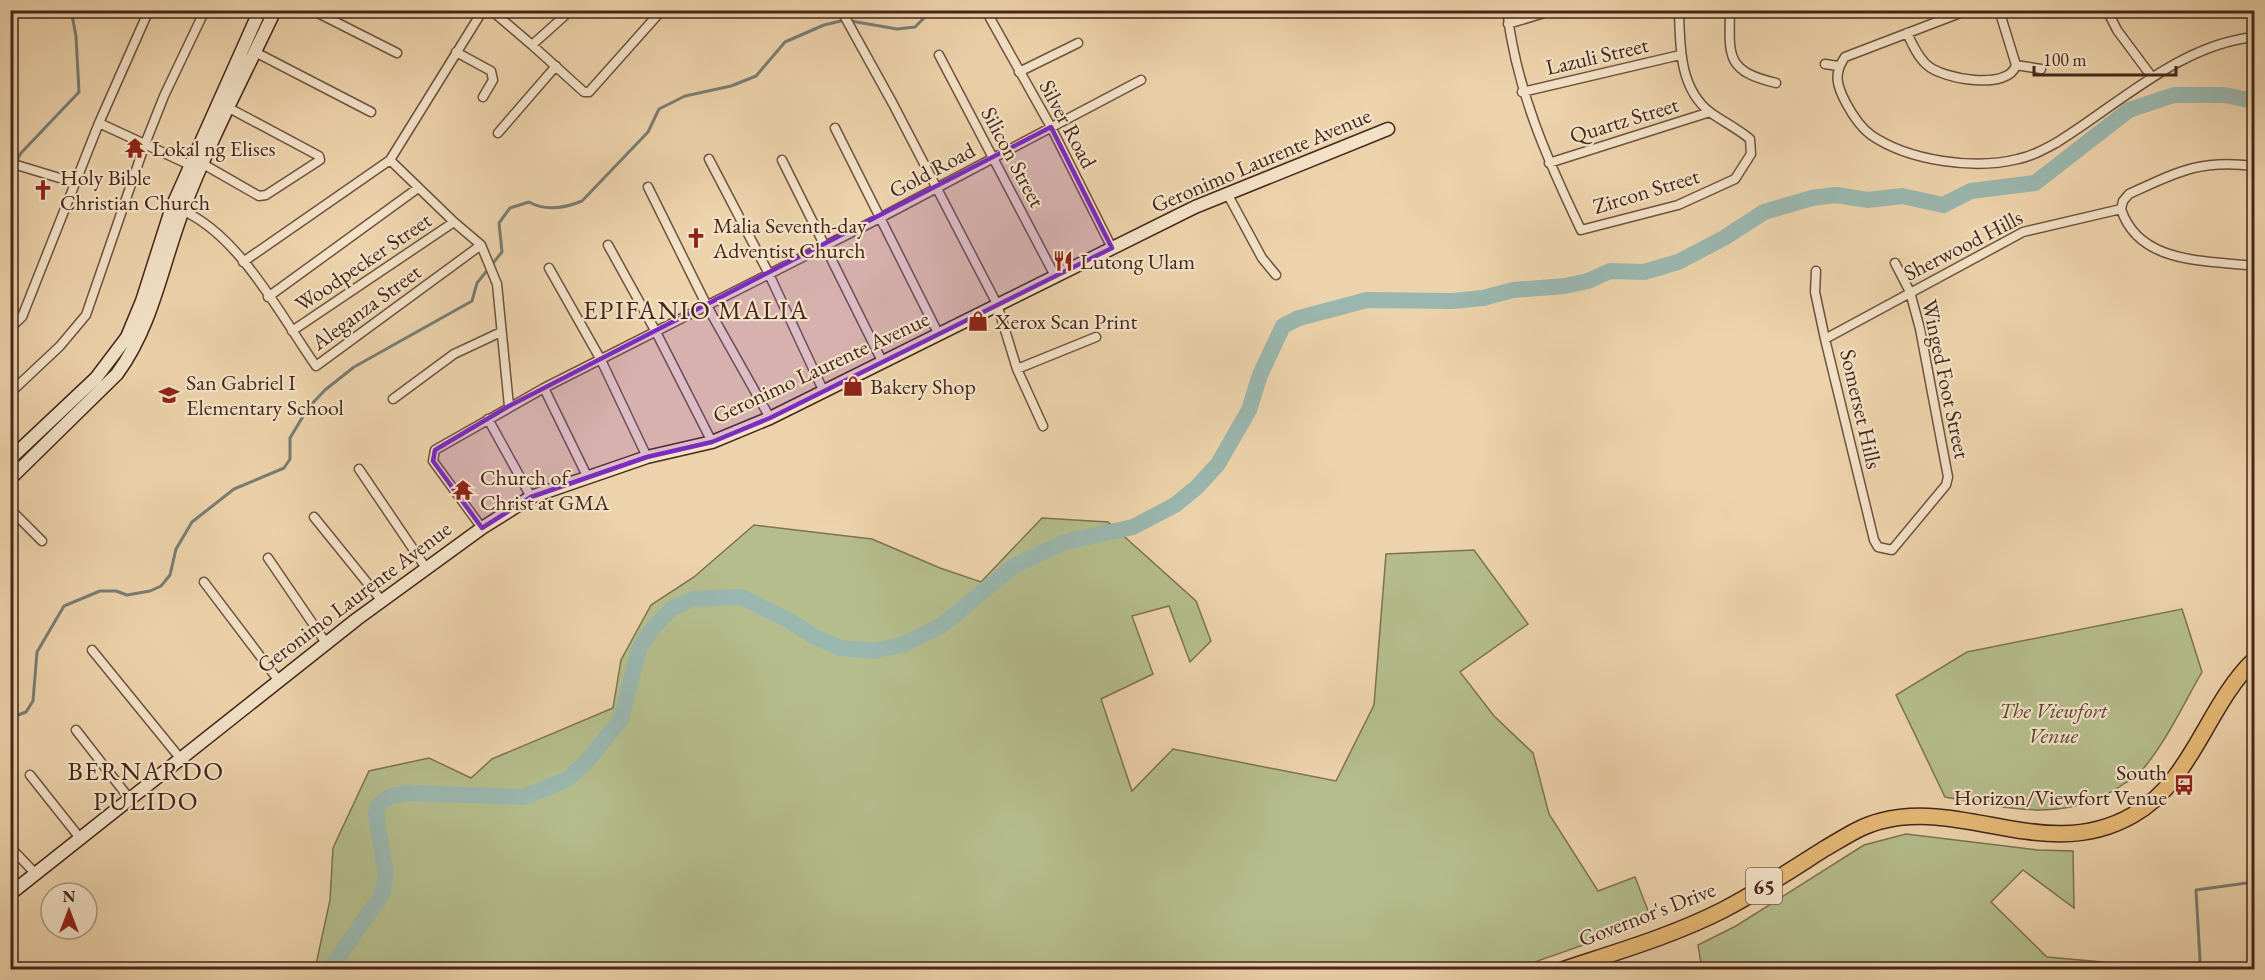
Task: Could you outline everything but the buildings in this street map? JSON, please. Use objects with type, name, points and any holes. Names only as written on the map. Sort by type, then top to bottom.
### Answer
[{"type":"highway","name":"Governor's Drive","points":[[1562,969],[1670,934],[1724,910],[1855,831],[1880,821],[1905,817],[1932,817],[2060,835],[2095,832],[2114,825],[2153,801],[2174,780],[2229,688],[2254,660]]},
{"type":"street","points":[[10,328],[22,317],[99,123],[149,10]]},
{"type":"street","points":[[10,393],[60,346],[86,315],[145,144],[164,96],[205,10]]},
{"type":"street","points":[[10,459],[96,378],[117,352],[137,316],[177,209],[203,164],[207,142],[260,10]]},
{"type":"street","points":[[10,478],[117,374],[128,359],[153,306],[190,165],[229,108],[275,10]]},
{"type":"street","points":[[312,10],[397,53]]},
{"type":"street","points":[[243,262],[390,160],[483,10]]},
{"type":"street","points":[[490,10],[584,92],[593,91],[662,10]]},
{"type":"street","points":[[532,45],[571,10]]},
{"type":"street","points":[[1507,10],[1522,92],[1549,163]]},
{"type":"street","points":[[1508,24],[1554,10]]},
{"type":"street","points":[[1679,10],[1680,55],[1689,85],[1710,112]]},
{"type":"street","points":[[1730,10],[1730,46],[1734,63],[1749,76],[1776,82]]},
{"type":"street","points":[[1968,10],[1858,51],[1845,57],[1838,66],[1836,77],[1839,90],[1852,115],[1872,136],[1915,154],[1976,163],[2016,160],[2036,154],[2075,132],[2152,78],[2215,46],[2254,37]]},
{"type":"street","points":[[1907,33],[1927,65],[1947,75],[1999,79],[2014,72],[2016,65],[1999,10]]},
{"type":"street","points":[[2107,10],[2117,30],[2152,78]]},
{"type":"street","points":[[842,12],[937,187],[997,304],[1017,369],[1044,426]]},
{"type":"street","name":"Silver Road","points":[[990,18],[1051,127],[1112,248]]},
{"type":"street","points":[[1019,72],[1078,43]]},
{"type":"street","points":[[255,52],[371,112]]},
{"type":"street","points":[[456,52],[491,71],[493,80],[483,97]]},
{"type":"street","name":"Silicon Street","points":[[939,55],[1055,276]]},
{"type":"street","name":"Lazuli Street","points":[[1522,92],[1680,55]]},
{"type":"street","points":[[1825,64],[1838,66]]},
{"type":"street","points":[[2016,65],[2041,69]]},
{"type":"street","points":[[498,133],[556,66]]},
{"type":"street","name":"Gold Road","points":[[488,419],[768,272],[880,218],[1141,80]]},
{"type":"street","points":[[99,123],[190,165],[203,164],[263,196],[320,160],[319,156],[229,108]]},
{"type":"street","name":"Quartz Street","points":[[1549,163],[1710,112]]},
{"type":"street","name":"Zircon Street","points":[[1549,163],[1581,230],[1678,205],[1735,179],[1751,154],[1750,139],[1710,112]]},
{"type":"street","points":[[835,128],[939,335]]},
{"type":"street","name":"Geronimo Laurente Avenue","points":[[10,894],[326,643],[482,528],[531,497],[647,457],[712,442],[770,418],[1196,207],[1388,129]]},
{"type":"street","points":[[709,159],[768,272],[823,390]]},
{"type":"street","points":[[390,160],[481,245],[497,284],[509,406]]},
{"type":"street","points":[[782,160],[883,363]]},
{"type":"street","points":[[2254,166],[2219,163],[2187,168],[2129,194],[2123,201],[2121,210],[2136,236],[2160,252],[2254,266]]},
{"type":"street","points":[[10,164],[76,183]]},
{"type":"street","points":[[648,187],[707,306],[770,418]]},
{"type":"street","points":[[268,297],[418,188]]},
{"type":"street","points":[[1228,195],[1262,258],[1276,275]]},
{"type":"street","name":"Aleganza Street","points":[[177,209],[203,222],[230,245],[316,366],[481,245]]},
{"type":"street","name":"Sherwood Hills","points":[[1826,339],[2023,232],[2121,210]]},
{"type":"street","name":"Woodpecker Street","points":[[292,331],[454,222]]},
{"type":"street","points":[[608,245],[656,332],[712,442]]},
{"type":"street","name":"Winged Foot Street","points":[[1884,550],[1892,550],[1898,544],[1946,485],[1948,477],[1910,292],[1895,263]]},
{"type":"street","points":[[549,268],[601,360],[647,457]]},
{"type":"street","name":"Somerset Hills","points":[[1816,272],[1815,292],[1874,540],[1884,550]]},
{"type":"street","points":[[393,399],[454,354],[501,332]]},
{"type":"street","points":[[1017,369],[1096,337]]},
{"type":"street","points":[[544,388],[587,476]]},
{"type":"street","points":[[482,528],[433,460],[435,450],[488,419],[531,497]]},
{"type":"street","points":[[359,469],[426,568]]},
{"type":"street","points":[[10,509],[42,542]]},
{"type":"street","points":[[315,517],[382,601]]},
{"type":"street","points":[[268,558],[326,643]]},
{"type":"street","points":[[204,582],[279,681]]},
{"type":"street","points":[[92,650],[180,758]]},
{"type":"street","points":[[76,730],[129,798]]},
{"type":"street","points":[[30,775],[80,838]]},
{"type":"street","points":[[10,847],[36,874]]},
{"type":"highlighted area","points":[[1051,127],[1112,248],[770,418],[712,442],[647,457],[531,497],[482,528],[433,461],[435,450],[509,406]]},
{"type":"green space","points":[[1042,518],[1108,522],[1196,601],[1211,641],[1190,662],[1169,606],[1132,616],[1153,674],[1101,699],[1132,791],[1173,749],[1336,781],[1374,705],[1386,554],[1474,550],[1528,624],[1460,672],[1494,716],[1533,753],[1549,814],[1598,891],[1635,877],[1652,921],[1512,970],[315,969],[330,900],[333,848],[369,771],[429,758],[471,778],[492,759],[613,708],[621,660],[651,605],[694,577],[754,525],[872,539],[940,568],[981,582]]},
{"type":"green space","name":"The Viewfort Venue","points":[[2182,609],[2202,672],[2160,746],[2137,775],[2104,796],[2060,809],[2015,808],[1945,797],[1896,695],[1967,652]]},
{"type":"green space","points":[[1906,834],[2038,850],[2073,851],[2074,908],[2023,870],[1991,902],[2047,957],[2102,962],[2097,969],[1702,969],[1698,945],[1736,926],[1864,845]]},
{"type":"waterway","points":[[10,173],[21,153],[79,92],[76,36],[71,10]]},
{"type":"waterway","points":[[10,718],[26,712],[33,701],[37,652],[64,606],[100,591],[116,591],[127,595],[150,591],[161,586],[170,575],[176,549],[192,522],[234,489],[284,468],[290,459],[290,438],[308,408],[325,390],[354,367],[472,301],[477,283],[502,252],[499,223],[510,208],[529,202],[542,207],[555,207],[582,201],[648,132],[659,109],[685,96],[731,86],[756,76],[785,42],[824,25],[845,20],[897,29],[915,27],[925,17],[926,10]]},
{"type":"waterway","points":[[329,970],[382,895],[386,876],[376,814],[378,805],[391,796],[409,793],[524,797],[568,779],[587,761],[621,719],[639,649],[653,628],[671,609],[693,599],[741,597],[840,648],[874,651],[904,644],[941,626],[1014,566],[1065,542],[1133,527],[1175,505],[1197,487],[1218,464],[1249,410],[1260,375],[1283,326],[1299,318],[1367,300],[1452,301],[1483,298],[1513,290],[1565,286],[1588,281],[1610,271],[1644,272],[1678,262],[1724,238],[1764,212],[1812,198],[1836,195],[1868,200],[1902,196],[1943,205],[1971,191],[2035,183],[2129,110],[2174,95],[2224,95],[2254,101]]},
{"type":"waterway","points":[[2196,970],[2200,960],[2196,890],[2254,882]]},
{"type":"place","name":"Lokal ng Elises","points":[[135,148]]},
{"type":"place","name":"Holy Bible Christian Church","points":[[43,190]]},
{"type":"place","name":"Malia Seventh-day Adventist Church","points":[[696,238]]},
{"type":"place","name":"Lutong Ulam","points":[[1063,261]]},
{"type":"place","name":"Xerox Scan Print","points":[[978,321]]},
{"type":"place","name":"Bakery Shop","points":[[853,386]]},
{"type":"place","name":"San Gabriel I Elementary School","points":[[169,395]]},
{"type":"place","name":"Church of Christ at GMA","points":[[463,490]]},
{"type":"place","name":"South Horizon/Viewfort Venue","points":[[2184,785]]},
{"type":"district","name":"EPIFANIO MALIA","points":[[696,310]]},
{"type":"district","name":"BERNARDO PULIDO","points":[[146,786]]}]
